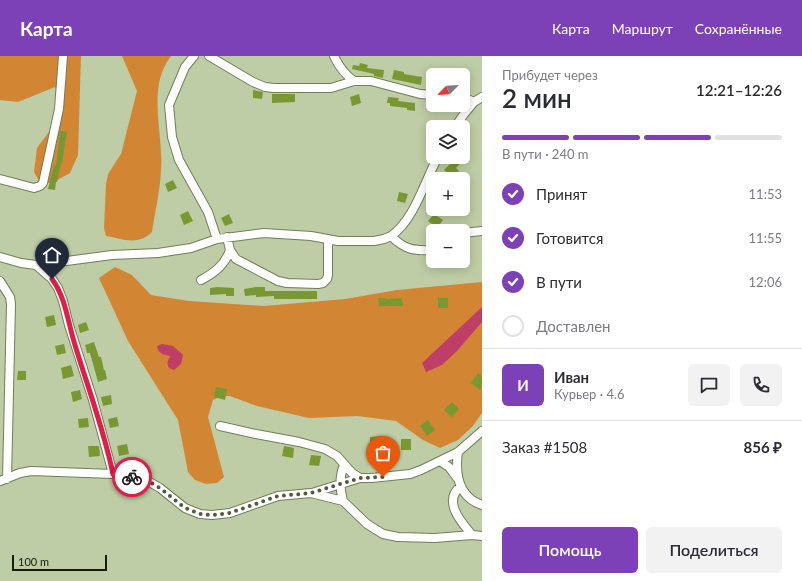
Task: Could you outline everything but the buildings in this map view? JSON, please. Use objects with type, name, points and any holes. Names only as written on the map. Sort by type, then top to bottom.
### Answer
[{"type":"street","points":[[0,178],[34,188],[43,183],[59,109],[63,56]]},
{"type":"street","points":[[194,56],[185,67],[169,105],[172,137],[180,160],[208,212],[217,239]]},
{"type":"street","points":[[209,56],[253,82],[265,87],[331,88],[354,81],[371,81],[426,94]]},
{"type":"street","points":[[334,56],[345,74],[354,81]]},
{"type":"street","points":[[460,120],[474,102],[482,97]]},
{"type":"street","points":[[470,100],[474,102]]},
{"type":"street","points":[[0,257],[21,263],[36,265],[112,255],[158,254],[191,248],[227,237],[264,233],[311,236],[338,242],[374,241],[384,239],[398,231],[404,224],[422,193],[435,164]]},
{"type":"street","points":[[470,233],[482,231]]},
{"type":"street","points":[[391,236],[400,245],[408,248],[426,250]]},
{"type":"street","points":[[227,237],[230,250],[236,259],[278,281],[287,283],[318,284],[323,283],[328,275],[328,240]]},
{"type":"street","points":[[201,280],[212,274],[220,267],[225,261],[230,250]]},
{"type":"street","points":[[36,265],[52,279],[58,288],[63,301],[69,325],[93,400],[113,474]]},
{"type":"street","points":[[0,281],[10,297],[11,304],[3,480],[20,473],[31,471],[113,474],[146,480],[160,488],[185,508],[200,514],[212,515],[230,513],[278,496],[311,493],[360,478],[410,474],[458,452],[482,431]]},
{"type":"street","points":[[220,426],[299,442],[325,449],[337,456],[344,465],[360,478]]},
{"type":"street","points":[[458,452],[457,461],[459,483],[452,498],[454,510],[460,521],[472,535]]},
{"type":"street","points":[[440,461],[449,467],[465,494],[471,500],[482,505]]},
{"type":"street","points":[[344,465],[340,485],[344,502]]},
{"type":"street","points":[[311,493],[344,502],[367,524],[383,534],[398,537],[435,538],[472,535],[482,536]]},
{"type":"shaded area","points":[[0,56],[81,56],[78,155],[70,173],[52,183],[40,183],[34,172],[37,148],[51,129],[60,98],[55,87],[18,102],[0,100]]},
{"type":"shaded area","points":[[122,56],[171,56],[159,82],[158,112],[161,171],[159,194],[152,232],[141,239],[136,240],[124,240],[106,236],[104,228],[106,184],[108,174],[121,154],[137,91]]},
{"type":"shaded area","points":[[115,267],[132,275],[151,295],[189,301],[264,306],[345,299],[397,290],[482,282],[482,413],[473,426],[458,440],[440,448],[423,440],[396,421],[357,416],[309,418],[257,406],[230,396],[221,396],[213,400],[208,417],[224,477],[217,483],[206,484],[195,480],[188,472],[178,420],[128,341],[99,278]]},
{"type":"shaded area","points":[[482,307],[482,322],[457,351],[442,365],[426,372],[422,363]]},
{"type":"shaded area","points":[[162,344],[173,346],[183,355],[181,364],[174,370],[169,368],[168,365],[170,356],[163,354],[158,350],[157,346]]},
{"type":"way so far","points":[[132,477],[146,480],[160,488],[185,508],[200,514],[212,515],[230,513],[278,496],[311,493],[360,478],[383,477]]},
{"type":"route","points":[[52,279],[58,288],[63,301],[81,366],[93,400],[113,474],[132,477]]}]
